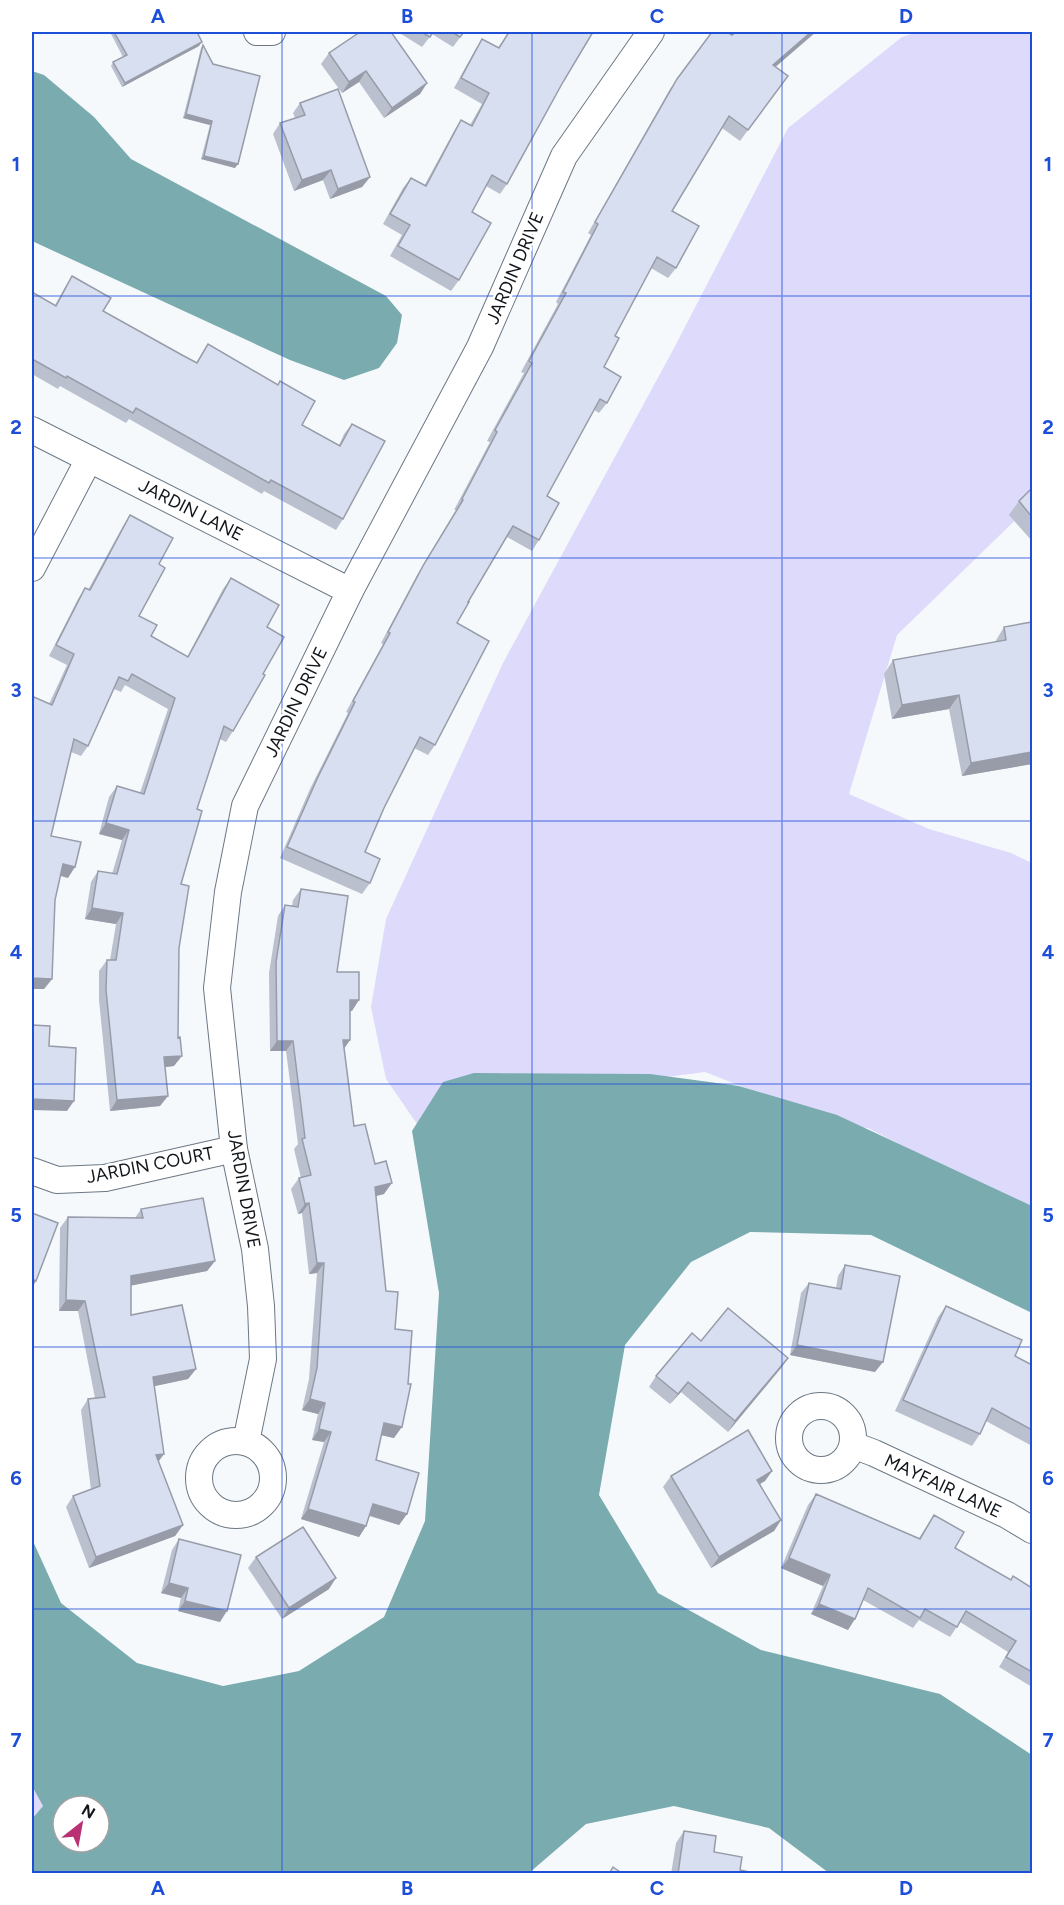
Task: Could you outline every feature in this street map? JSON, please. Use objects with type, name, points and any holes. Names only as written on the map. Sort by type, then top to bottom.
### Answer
[{"type":"street","points":[[256,32],[272,32]]},
{"type":"street","name":"JARDIN DRIVE","points":[[246,1443],[263,1359],[261,1306],[255,1249],[234,1149],[217,988],[228,892],[245,806],[350,591],[480,347],[564,156],[651,32]]},
{"type":"street","name":"JARDIN LANE","points":[[32,430],[350,591]]},
{"type":"street","points":[[32,568],[89,459]]},
{"type":"street","name":"JARDIN COURT","points":[[32,1172],[57,1180],[105,1178],[234,1149]]},
{"type":"street","name":"MAYFAIR LANE","points":[[853,1445],[1007,1515],[1032,1530]]},
{"type":"shaded area","points":[[918,32],[1032,32],[1032,504],[897,635],[849,794],[929,829],[1011,853],[1032,863],[1032,1221],[938,1173],[907,1148],[868,1128],[843,1126],[705,1072],[604,1085],[531,1081],[505,1073],[477,1077],[426,1137],[386,1079],[371,1007],[386,919],[503,663],[673,350],[788,128],[902,37]]},
{"type":"shaded area","points":[[32,71],[44,75],[94,117],[131,159],[386,296],[402,315],[397,343],[379,368],[344,380],[290,360],[32,241]]},
{"type":"shaded area","points":[[474,1073],[650,1074],[739,1086],[837,1115],[1032,1206],[1032,1313],[871,1235],[750,1232],[691,1262],[625,1345],[599,1495],[658,1593],[761,1650],[940,1694],[1032,1755],[1032,1873],[829,1873],[769,1828],[674,1806],[586,1824],[529,1873],[32,1873],[32,1819],[43,1806],[32,1786],[32,1539],[61,1603],[137,1663],[223,1686],[299,1671],[384,1617],[425,1521],[439,1293],[412,1131],[443,1082]]},
{"type":"shaded area","points":[[32,1786],[43,1806],[32,1819]]},
{"type":"building","points":[[114,32],[197,32],[202,42],[125,83],[113,62],[127,55]]},
{"type":"building","points":[[360,32],[391,32],[427,83],[392,108],[366,71],[349,82],[329,53]]},
{"type":"building","points":[[421,32],[433,32],[430,37]]},
{"type":"building","points":[[452,32],[464,32],[460,37]]},
{"type":"building","points":[[509,32],[593,32],[507,184],[492,175],[472,212],[491,223],[459,280],[398,246],[410,225],[390,214],[411,178],[426,186],[461,120],[472,126],[489,93],[461,78],[482,39],[499,48]]},
{"type":"building","points":[[712,32],[727,32],[732,35],[736,32],[811,32],[773,65],[788,76],[748,130],[729,116],[672,211],[699,226],[676,268],[657,257],[615,336],[619,338],[604,367],[621,377],[607,403],[600,399],[547,496],[559,503],[539,540],[513,526],[457,623],[489,641],[435,745],[420,737],[384,808],[365,852],[380,859],[370,883],[287,847],[355,702],[353,701],[424,564],[463,500],[497,432],[495,430],[532,363],[529,361],[566,293],[563,292],[598,224],[595,222],[677,79]]},
{"type":"building","points":[[203,45],[213,64],[260,76],[238,164],[204,156],[212,121],[186,114]]},
{"type":"building","points":[[338,89],[370,177],[338,189],[331,170],[302,180],[280,123],[305,115],[300,103]]},
{"type":"building","points":[[72,276],[111,298],[103,311],[197,363],[208,344],[278,385],[280,381],[315,401],[302,425],[340,446],[352,424],[385,441],[343,519],[271,480],[269,483],[136,408],[133,413],[32,359],[32,292],[56,306]]},
{"type":"building","points":[[1032,488],[1032,517],[1019,501]]},
{"type":"building","points":[[130,515],[173,538],[159,564],[165,568],[139,616],[157,625],[151,636],[188,657],[231,578],[279,605],[267,627],[284,637],[233,731],[224,726],[197,809],[202,811],[181,884],[189,886],[179,948],[178,1038],[180,1037],[182,1056],[164,1057],[168,1096],[117,1100],[106,990],[107,960],[116,960],[123,913],[92,908],[98,871],[117,874],[129,830],[106,823],[117,786],[144,794],[175,698],[132,674],[128,681],[119,677],[88,746],[74,739],[51,836],[81,842],[75,867],[63,864],[55,900],[52,979],[32,978],[32,703],[34,697],[52,705],[74,654],[56,645],[85,588],[90,590]]},
{"type":"building","points":[[1032,622],[1032,752],[971,763],[959,695],[902,705],[893,660],[1006,640],[1004,627]]},
{"type":"building","points":[[301,889],[348,896],[337,972],[359,972],[359,1000],[350,1000],[350,1040],[343,1040],[354,1126],[365,1124],[375,1164],[386,1161],[392,1183],[375,1187],[386,1291],[398,1292],[395,1329],[412,1331],[408,1384],[411,1384],[402,1427],[384,1423],[376,1460],[419,1473],[407,1514],[373,1504],[366,1526],[308,1509],[331,1432],[319,1429],[325,1403],[310,1399],[317,1368],[324,1263],[317,1263],[309,1203],[305,1204],[299,1178],[311,1175],[302,1139],[305,1138],[293,1041],[277,1041],[276,962],[285,905],[298,907]]},
{"type":"building","points":[[32,1025],[50,1026],[49,1046],[76,1048],[74,1101],[32,1099]]},
{"type":"building","points":[[203,1198],[215,1261],[131,1276],[131,1315],[182,1305],[196,1369],[153,1377],[164,1454],[156,1455],[183,1525],[96,1557],[73,1496],[100,1486],[88,1399],[105,1397],[85,1301],[66,1300],[68,1217],[143,1218],[141,1209]]},
{"type":"building","points":[[32,1213],[58,1223],[36,1281],[32,1279]]},
{"type":"building","points":[[845,1265],[900,1276],[883,1362],[797,1345],[809,1283],[841,1289]]},
{"type":"building","points":[[946,1306],[1022,1340],[1015,1356],[1032,1365],[1032,1430],[992,1408],[980,1434],[903,1400]]},
{"type":"building","points":[[728,1308],[788,1358],[735,1421],[688,1382],[678,1394],[656,1376],[692,1333],[701,1341]]},
{"type":"building","points":[[748,1430],[772,1471],[757,1480],[781,1520],[719,1557],[671,1476]]},
{"type":"building","points":[[816,1494],[920,1539],[934,1515],[964,1532],[955,1548],[1011,1580],[1013,1576],[1032,1588],[1032,1672],[1006,1657],[1016,1641],[966,1611],[957,1627],[925,1609],[920,1618],[868,1588],[855,1619],[819,1604],[830,1575],[789,1558]]},
{"type":"building","points":[[303,1527],[336,1578],[289,1608],[256,1557]]},
{"type":"building","points":[[179,1539],[241,1555],[227,1611],[185,1601],[188,1588],[169,1583]]},
{"type":"building","points":[[684,1831],[716,1836],[714,1852],[742,1857],[740,1870],[759,1874],[678,1874]]},
{"type":"building","points":[[613,1867],[623,1874],[609,1874]]}]
